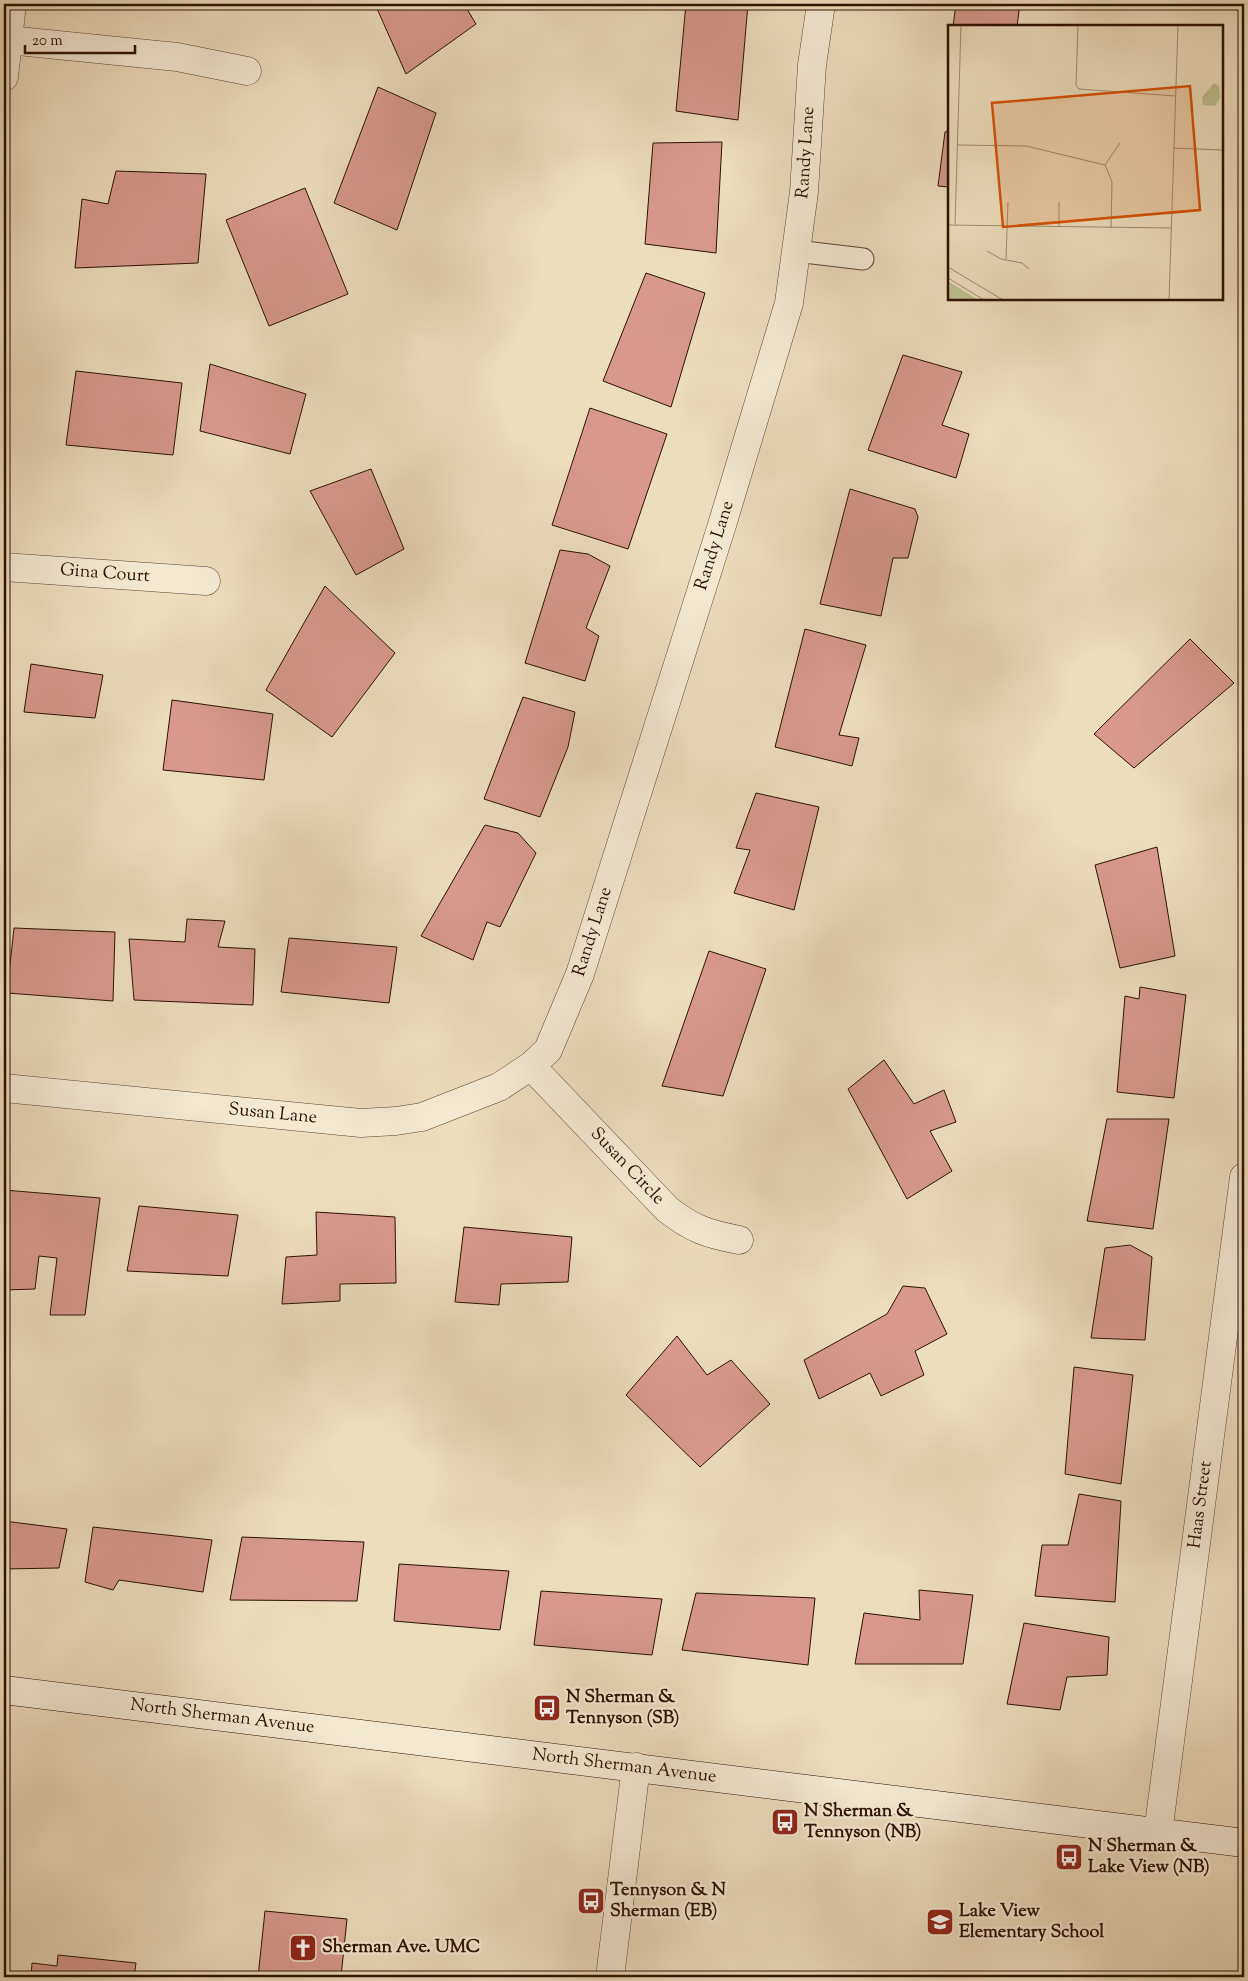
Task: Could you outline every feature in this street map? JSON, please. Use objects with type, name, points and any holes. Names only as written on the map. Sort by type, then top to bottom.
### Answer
[{"type":"street","points":[[4,77],[6,39],[12,4]]},
{"type":"street","name":"Randy Lane","points":[[531,1066],[548,1050],[580,974],[719,534],[789,304],[804,192],[812,65],[821,4]]},
{"type":"street","points":[[6,39],[177,58],[248,71]]},
{"type":"street","name":"Gina Court","points":[[4,567],[206,581]]},
{"type":"street","name":"Susan Lane","points":[[4,1088],[361,1123],[422,1117],[498,1087],[531,1066]]},
{"type":"street","name":"Susan Circle","points":[[531,1066],[667,1209],[687,1225],[706,1233],[739,1240]]},
{"type":"street","name":"Haas Street","points":[[1158,1833],[1244,1177]]},
{"type":"street","name":"North Sherman Avenue","points":[[4,1690],[636,1766],[1244,1843]]},
{"type":"street","points":[[610,1977],[636,1766]]},
{"type":"lane","points":[[796,251],[863,259]]},
{"type":"building","points":[[375,4],[464,4],[476,24],[406,74]]},
{"type":"building","points":[[686,4],[748,4],[738,120],[676,111]]},
{"type":"building","points":[[956,4],[1020,4],[1017,25],[953,25]]},
{"type":"building","points":[[378,87],[436,113],[397,230],[334,203]]},
{"type":"building","points":[[948,130],[948,187],[938,186],[945,132]]},
{"type":"building","points":[[722,142],[716,253],[645,244],[653,143]]},
{"type":"building","points":[[116,171],[206,174],[198,263],[75,268],[82,199],[108,204]]},
{"type":"building","points":[[305,188],[348,294],[269,326],[226,220]]},
{"type":"building","points":[[646,273],[705,293],[671,407],[603,381]]},
{"type":"building","points":[[903,355],[962,372],[942,425],[969,434],[956,478],[868,450]]},
{"type":"building","points":[[210,364],[306,394],[290,454],[200,431]]},
{"type":"building","points":[[76,371],[182,383],[173,455],[66,445]]},
{"type":"building","points":[[590,408],[667,434],[628,549],[552,525]]},
{"type":"building","points":[[371,469],[404,549],[356,575],[310,491]]},
{"type":"building","points":[[850,489],[915,509],[918,517],[908,558],[893,558],[881,616],[820,604]]},
{"type":"building","points":[[560,550],[588,554],[610,566],[586,628],[599,636],[585,681],[525,663]]},
{"type":"building","points":[[325,586],[395,653],[332,737],[266,690]]},
{"type":"building","points":[[805,629],[866,645],[839,735],[859,738],[852,766],[775,747]]},
{"type":"building","points":[[1190,639],[1234,683],[1134,768],[1094,734]]},
{"type":"building","points":[[31,664],[103,675],[95,718],[24,712]]},
{"type":"building","points":[[523,697],[575,712],[568,747],[540,817],[484,799]]},
{"type":"building","points":[[172,700],[273,714],[264,780],[163,770]]},
{"type":"building","points":[[756,793],[819,807],[794,910],[734,893],[750,850],[736,848]]},
{"type":"building","points":[[485,825],[518,833],[536,853],[500,927],[487,922],[473,960],[421,936]]},
{"type":"building","points":[[1157,847],[1175,956],[1120,968],[1095,865]]},
{"type":"building","points":[[187,919],[225,921],[218,947],[255,949],[253,1005],[134,1000],[129,939],[185,942]]},
{"type":"building","points":[[14,928],[115,932],[113,1001],[7,993]]},
{"type":"building","points":[[289,938],[397,947],[389,1003],[281,992]]},
{"type":"building","points":[[709,951],[766,969],[723,1096],[662,1086]]},
{"type":"building","points":[[1140,987],[1186,995],[1174,1098],[1117,1092],[1125,996],[1139,999]]},
{"type":"building","points":[[884,1060],[914,1104],[944,1090],[956,1122],[930,1131],[952,1171],[907,1199],[848,1089]]},
{"type":"building","points":[[1107,1119],[1169,1119],[1153,1229],[1087,1221]]},
{"type":"building","points":[[4,1190],[100,1198],[85,1315],[50,1315],[57,1258],[39,1256],[35,1289],[4,1290]]},
{"type":"building","points":[[139,1206],[238,1215],[228,1276],[127,1271]]},
{"type":"building","points":[[316,1212],[395,1217],[396,1283],[340,1284],[340,1301],[282,1304],[286,1257],[317,1255]]},
{"type":"building","points":[[464,1227],[572,1237],[568,1282],[501,1284],[499,1305],[455,1302]]},
{"type":"building","points":[[1130,1245],[1152,1257],[1145,1340],[1091,1338],[1105,1248]]},
{"type":"building","points":[[903,1286],[925,1288],[947,1334],[915,1351],[924,1375],[881,1396],[870,1373],[819,1399],[804,1360],[887,1314]]},
{"type":"building","points":[[677,1336],[707,1375],[731,1360],[770,1404],[700,1467],[626,1395]]},
{"type":"building","points":[[1074,1367],[1133,1375],[1121,1484],[1065,1474]]},
{"type":"building","points":[[1079,1494],[1121,1501],[1115,1602],[1035,1596],[1042,1545],[1068,1545]]},
{"type":"building","points":[[4,1521],[67,1529],[59,1568],[4,1569]]},
{"type":"building","points":[[93,1527],[212,1540],[203,1592],[119,1580],[113,1590],[85,1582]]},
{"type":"building","points":[[242,1537],[364,1542],[357,1601],[230,1600]]},
{"type":"building","points":[[399,1564],[509,1571],[500,1630],[394,1621]]},
{"type":"building","points":[[919,1590],[973,1595],[963,1664],[855,1664],[864,1613],[920,1620]]},
{"type":"building","points":[[541,1591],[662,1599],[652,1655],[534,1645]]},
{"type":"building","points":[[696,1593],[815,1598],[808,1665],[682,1650]]},
{"type":"building","points":[[1024,1623],[1109,1637],[1107,1675],[1067,1677],[1060,1710],[1007,1704]]},
{"type":"building","name":"Sherman Ave. UMC","points":[[265,1911],[347,1919],[341,1977],[258,1977]]},
{"type":"building","points":[[58,1955],[136,1963],[134,1977],[31,1977],[32,1963],[57,1966]]},
{"type":"place","name":"N Sherman & Tennyson (SB)","points":[[547,1708]]},
{"type":"place","name":"N Sherman & Tennyson (NB)","points":[[785,1822]]},
{"type":"place","name":"N Sherman & Lake View (NB)","points":[[1069,1857]]},
{"type":"place","name":"Tennyson & N Sherman (EB)","points":[[591,1901]]},
{"type":"place","name":"Lake View Elementary School","points":[[940,1922]]},
{"type":"place","name":"Sherman Ave. UMC","points":[[303,1948]]}]
